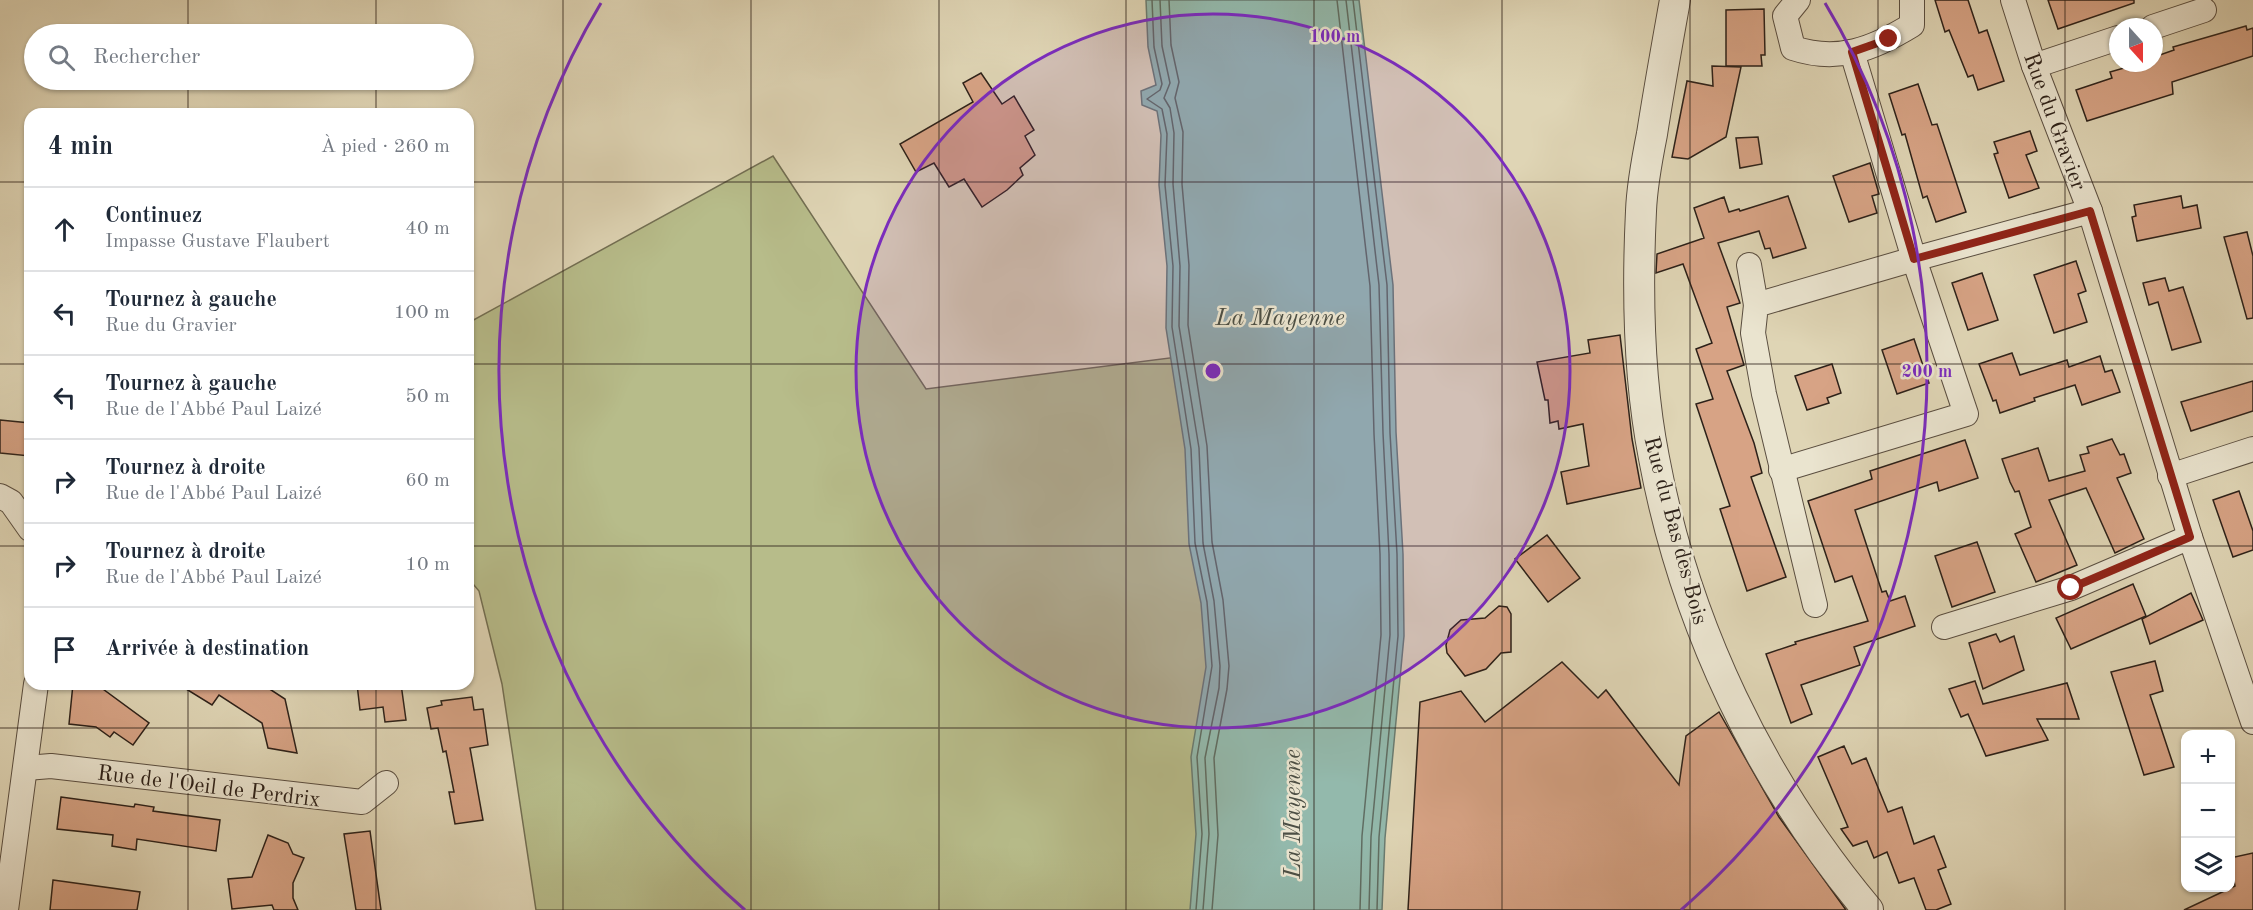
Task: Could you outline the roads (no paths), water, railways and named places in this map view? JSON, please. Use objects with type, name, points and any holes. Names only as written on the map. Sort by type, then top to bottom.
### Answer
[{"type":"street","name":"Rue du Bas des Bois","points":[[1676,0],[1641,209],[1641,347],[1654,458],[1695,610],[1717,665],[1791,806],[1828,863],[1868,910]]},
{"type":"street","points":[[1798,0],[1785,16],[1793,48],[1815,55],[1852,52],[1889,39],[1912,25],[1912,0]]},
{"type":"street","name":"Rue du Gravier","points":[[2013,0],[2034,66],[2090,211],[2170,476],[2253,722]]},
{"type":"street","points":[[2163,23],[2205,10]]},
{"type":"street","points":[[2034,66],[2109,41]]},
{"type":"street","points":[[1781,470],[1966,414],[1914,259],[1852,52]]},
{"type":"street","points":[[1756,305],[2090,211]]},
{"type":"street","points":[[1749,265],[1756,305],[1753,333],[1781,470],[1815,605]]},
{"type":"street","points":[[2170,476],[2253,449]]},
{"type":"street","points":[[0,496],[11,502],[24,520]]},
{"type":"street","points":[[1944,627],[2071,588],[2190,537]]},
{"type":"street","points":[[6,910],[35,690]]},
{"type":"street","name":"Rue de l'Oeil de Perdrix","points":[[26,768],[51,766],[363,802],[386,783]]},
{"type":"water","name":"La Mayenne","points":[[1146,0],[1359,0],[1393,285],[1396,432],[1403,554],[1404,636],[1385,838],[1382,910],[1190,910],[1196,834],[1191,757],[1206,667],[1201,603],[1189,544],[1185,449],[1166,328],[1167,266],[1159,185],[1161,135],[1157,111],[1142,105],[1141,91],[1156,85],[1148,47]]}]
